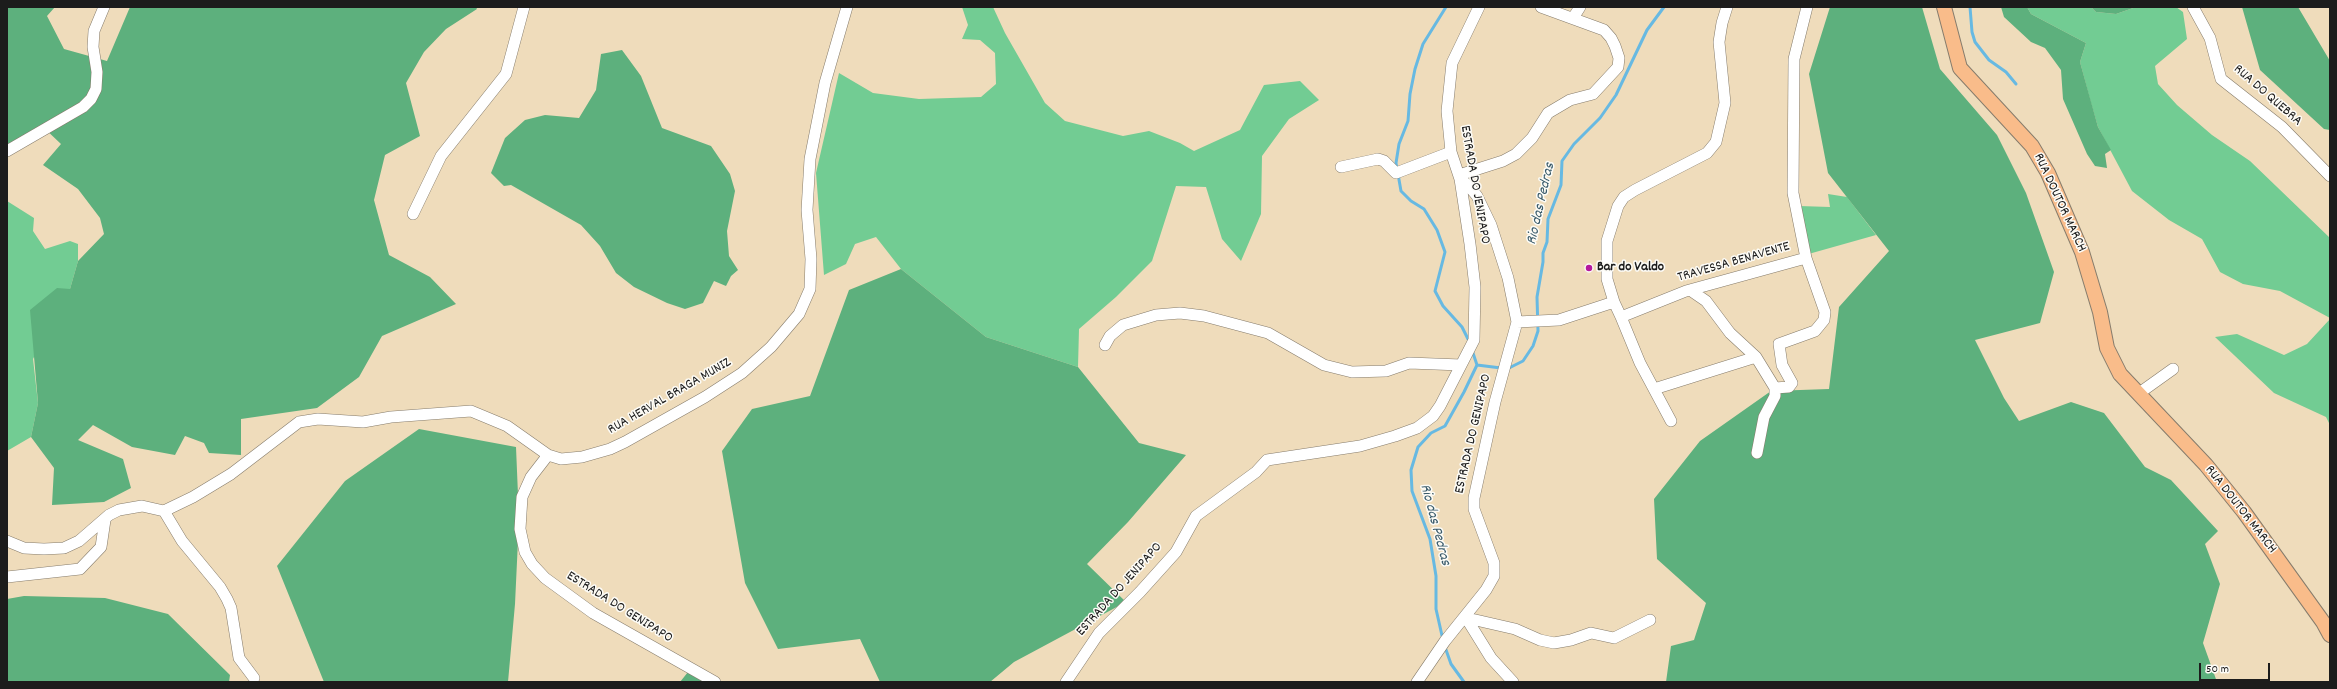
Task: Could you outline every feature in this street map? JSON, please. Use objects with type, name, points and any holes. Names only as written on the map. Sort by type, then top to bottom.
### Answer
[{"type":"main road","name":"RUA DOUTOR MARCH","points":[[1944,7],[1960,68],[2032,146],[2048,173],[2082,252],[2112,358],[2120,374],[2206,465],[2244,512],[2323,622],[2330,635]]},
{"type":"street","points":[[7,150],[83,106],[91,99],[96,89],[97,72],[94,47],[94,30],[104,7]]},
{"type":"street","points":[[413,214],[441,156],[506,74],[524,7]]},
{"type":"street","name":"RUA HERVAL BRAGA MUNIZ","points":[[164,511],[193,497],[230,474],[299,422],[318,419],[364,422],[391,417],[471,411],[507,426],[548,455],[561,459],[582,457],[610,449],[625,442],[742,374],[771,347],[799,314],[810,289],[811,275],[807,210],[810,159],[825,83],[847,7]]},
{"type":"street","name":"ESTRADA DO JENIPAPO","points":[[1066,682],[1092,642],[1176,552],[1196,516],[1210,504],[1256,472],[1267,460],[1360,446],[1417,428],[1436,411],[1462,365],[1474,340],[1475,287],[1459,177],[1451,152],[1447,111],[1450,70],[1468,27],[1479,7]]},
{"type":"street","points":[[1459,177],[1503,161],[1516,154],[1532,138],[1548,113],[1570,100],[1593,94],[1618,67],[1619,58],[1608,34],[1595,26],[1541,7]]},
{"type":"street","points":[[1572,18],[1580,7]]},
{"type":"street","points":[[1671,421],[1640,363],[1614,302],[1607,279],[1606,248],[1609,230],[1618,206],[1624,197],[1707,153],[1716,142],[1725,102],[1719,42],[1728,7]]},
{"type":"street","points":[[1775,388],[1789,387],[1792,383],[1782,365],[1779,344],[1815,331],[1824,320],[1822,300],[1806,258],[1794,206],[1792,174],[1794,59],[1807,7]]},
{"type":"street","name":"RUA DO QUEBRA","points":[[2193,7],[2210,38],[2221,79],[2282,127],[2330,176]]},
{"type":"street","points":[[1341,167],[1378,159],[1384,161],[1396,172],[1451,152]]},
{"type":"street","name":"ESTRADA DO GENIPAPO","points":[[1417,682],[1486,590],[1494,576],[1494,563],[1474,509],[1474,498],[1495,402],[1517,322],[1508,278],[1491,225],[1477,196],[1459,177]]},
{"type":"street","name":"TRAVESSA BENAVENTE","points":[[1621,316],[1690,290],[1806,258]]},
{"type":"street","points":[[1690,290],[1706,301],[1730,333],[1756,357],[1775,388],[1775,396],[1764,417],[1757,453]]},
{"type":"street","points":[[1517,322],[1560,320],[1614,302]]},
{"type":"street","points":[[1105,345],[1110,336],[1123,325],[1156,315],[1180,313],[1204,316],[1268,333],[1324,365],[1352,372],[1386,371],[1409,363],[1462,365]]},
{"type":"street","points":[[1654,389],[1756,357]]},
{"type":"street","points":[[2138,394],[2173,369]]},
{"type":"street","name":"ESTRADA DO GENIPAPO","points":[[548,455],[531,477],[522,497],[520,529],[525,552],[532,564],[545,578],[586,608],[683,666],[715,682]]},
{"type":"street","points":[[7,541],[24,548],[44,550],[64,548],[79,541],[109,515],[119,510],[142,506],[164,511],[182,541],[220,587],[227,599],[231,608],[239,658],[254,678]]},
{"type":"street","points":[[7,577],[80,569],[101,547],[105,520]]},
{"type":"street","points":[[1466,617],[1515,629],[1540,640],[1554,643],[1571,640],[1591,633],[1614,638],[1650,620]]},
{"type":"street","points":[[1466,617],[1490,658],[1513,682]]},
{"type":"green space","points":[[7,7],[55,7],[47,16],[64,49],[107,61],[130,7],[476,7],[477,9],[446,29],[424,52],[406,83],[420,136],[385,155],[374,200],[389,255],[430,277],[456,304],[382,336],[359,377],[317,408],[241,419],[241,455],[209,453],[204,443],[185,436],[175,455],[132,447],[93,425],[78,440],[123,459],[131,488],[104,502],[52,505],[54,468],[31,437],[38,403],[30,310],[57,288],[70,289],[78,261],[104,234],[100,218],[78,189],[43,165],[61,144],[42,126],[7,146]]},
{"type":"green space","points":[[962,7],[993,7],[1005,33],[1045,103],[1065,121],[1123,136],[1149,131],[1180,143],[1194,151],[1240,130],[1264,85],[1300,81],[1319,100],[1289,119],[1262,156],[1261,214],[1241,261],[1222,239],[1206,187],[1176,186],[1152,261],[1116,297],[1079,329],[1078,367],[986,337],[901,269],[876,237],[855,244],[846,264],[824,275],[816,173],[839,73],[873,93],[919,99],[981,97],[996,84],[995,53],[980,40],[962,39],[968,25]]},
{"type":"green space","points":[[1830,7],[1922,7],[1940,69],[1997,135],[2026,193],[2054,272],[2040,323],[1975,340],[2004,398],[2019,421],[2071,402],[2104,413],[2145,467],[2171,480],[2218,531],[2205,544],[2220,584],[2203,643],[2217,682],[1666,682],[1671,646],[1694,640],[1706,603],[1657,559],[1654,499],[1700,441],[1771,391],[1829,389],[1839,307],[1889,251],[1828,173],[1809,74]]},
{"type":"green space","points":[[2001,7],[2027,7],[2031,14],[2086,43],[2080,62],[2098,127],[2111,150],[2105,154],[2107,168],[2095,166],[2087,154],[2063,99],[2061,70],[2045,48],[2031,42],[2004,17]]},
{"type":"green space","points":[[2027,7],[2091,7],[2096,12],[2116,14],[2136,7],[2176,7],[2183,12],[2187,39],[2155,66],[2158,84],[2177,105],[2212,135],[2250,161],[2330,238],[2330,318],[2280,291],[2243,284],[2220,272],[2202,239],[2169,220],[2132,191],[2098,127],[2080,62],[2086,43],[2031,14]]},
{"type":"green space","points":[[2091,7],[2136,7],[2116,14],[2096,12]]},
{"type":"green space","points":[[2242,7],[2298,7],[2330,61],[2330,130],[2324,129],[2260,70]]},
{"type":"green space","points":[[622,50],[641,76],[662,128],[711,146],[730,174],[735,191],[727,231],[729,256],[738,270],[731,276],[726,286],[714,281],[703,303],[685,309],[667,303],[634,287],[616,273],[600,246],[581,225],[511,185],[504,186],[491,173],[505,138],[525,120],[545,115],[579,118],[596,90],[601,54]]},
{"type":"green space","points":[[1828,194],[1847,197],[1876,235],[1805,255],[1799,206],[1830,207]]},
{"type":"green space","points":[[7,201],[34,218],[33,231],[45,249],[70,241],[78,244],[78,261],[70,289],[33,359],[38,403],[31,437],[7,451]]},
{"type":"green space","points":[[901,269],[986,337],[1078,367],[1139,443],[1186,455],[1128,522],[1087,564],[1126,602],[1014,662],[990,682],[880,682],[860,639],[778,649],[745,583],[722,451],[752,409],[810,396],[849,290]]},
{"type":"green space","points":[[2330,319],[2330,425],[2326,417],[2274,393],[2215,337],[2237,334],[2284,355],[2307,344]]},
{"type":"green space","points":[[419,429],[516,447],[519,519],[515,604],[508,682],[324,682],[277,566],[345,481]]},
{"type":"green space","points":[[24,596],[105,598],[168,614],[230,675],[229,682],[7,682],[7,599]]},
{"type":"green space","points":[[688,672],[706,682],[680,682]]},
{"type":"waterway","name":"Rio das Pedras","points":[[1397,169],[1396,163],[1399,144],[1408,121],[1410,94],[1415,69],[1423,44],[1446,7]]},
{"type":"waterway","name":"Rio das Pedras","points":[[1507,369],[1523,361],[1533,346],[1538,331],[1537,297],[1543,262],[1543,253],[1547,242],[1548,219],[1561,185],[1562,161],[1574,144],[1600,118],[1616,95],[1647,30],[1664,7]]},
{"type":"waterway","points":[[1970,7],[1972,32],[1975,42],[1989,60],[2006,72],[2016,84]]},
{"type":"waterway","name":"Rio das Pedras","points":[[1398,174],[1401,191],[1411,201],[1424,209],[1437,230],[1445,252],[1435,291],[1443,306],[1462,327],[1470,343]]},
{"type":"waterway","name":"Rio das Pedras","points":[[1443,640],[1436,609],[1436,576],[1430,539],[1412,491],[1411,470],[1418,447],[1431,433],[1445,426],[1464,392],[1477,365],[1472,350]]},
{"type":"waterway","name":"Rio das Pedras","points":[[1477,365],[1501,368]]},
{"type":"waterway","name":"Rio das Pedras","points":[[1445,647],[1451,664],[1464,682]]},
{"type":"place","name":"Bar do Valdo","points":[[1589,268]]}]
